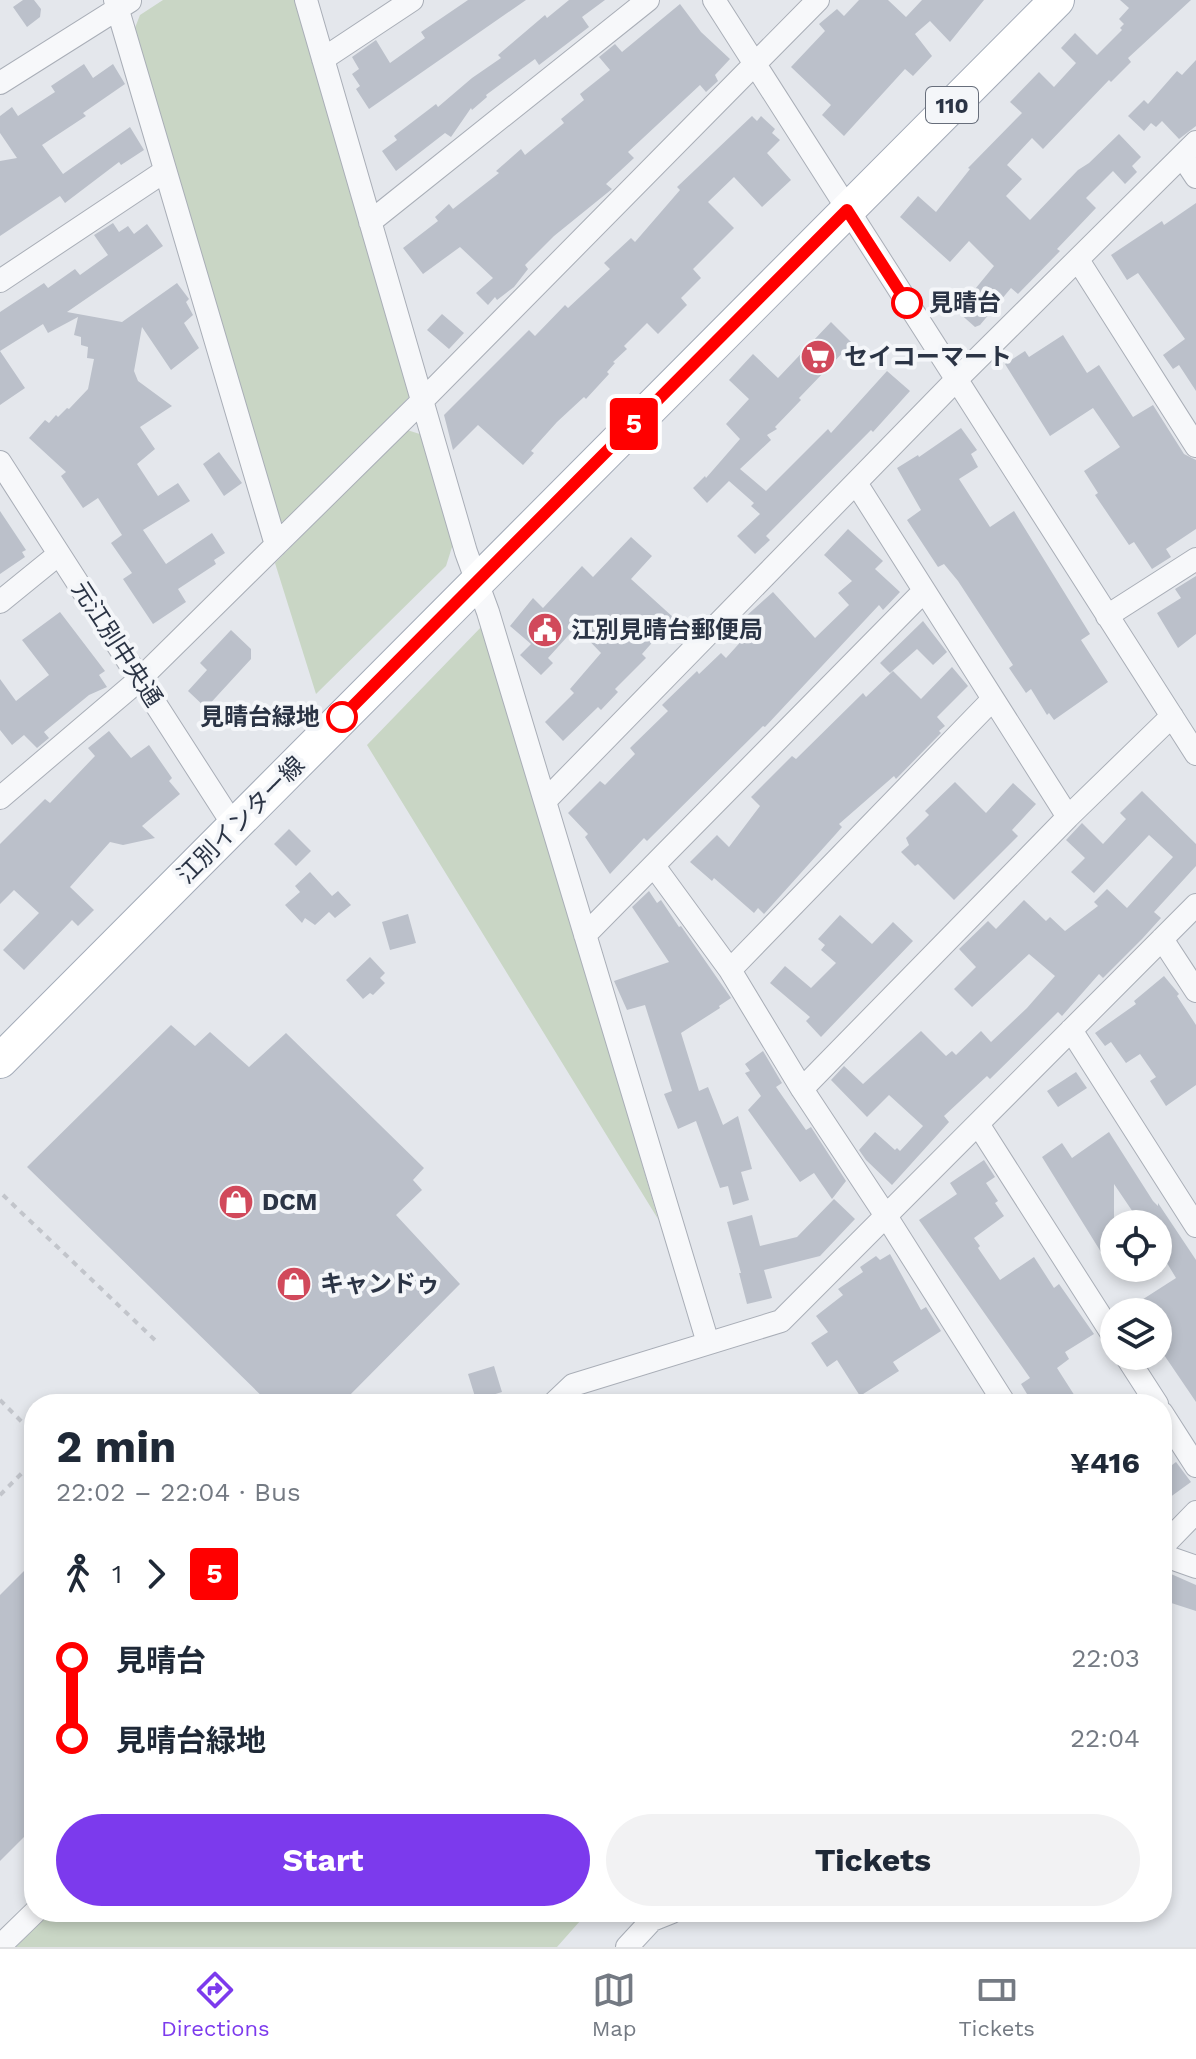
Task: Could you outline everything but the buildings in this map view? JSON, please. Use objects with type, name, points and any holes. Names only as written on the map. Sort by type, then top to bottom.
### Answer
[{"type":"main road","name":"江別インター線","points":[[3,1049],[234,826],[1057,0]]},
{"type":"street","points":[[306,0],[466,553],[479,580],[708,1343]]},
{"type":"street","points":[[323,59],[412,0]]},
{"type":"street","points":[[370,222],[648,0]]},
{"type":"street","points":[[714,0],[1196,754]]},
{"type":"street","points":[[0,798],[140,679],[422,401],[818,0]]},
{"type":"street","points":[[0,83],[121,3],[165,171],[276,545]]},
{"type":"street","points":[[1189,149],[1196,177]]},
{"type":"street","points":[[545,801],[956,380],[1189,149]]},
{"type":"street","points":[[0,281],[165,171]]},
{"type":"street","points":[[1078,260],[1196,446]]},
{"type":"street","name":"元江別中央通","points":[[0,462],[234,826]]},
{"type":"street","points":[[856,483],[1068,817]]},
{"type":"street","points":[[0,602],[59,554]]},
{"type":"street","points":[[1107,616],[1196,559]]},
{"type":"street","points":[[585,935],[924,591]]},
{"type":"street","points":[[730,970],[993,699]]},
{"type":"street","points":[[802,1089],[1068,817],[1172,716]]},
{"type":"street","points":[[654,866],[730,970],[802,1089],[999,1394]]},
{"type":"street","points":[[564,1394],[573,1385],[781,1321],[1196,905]]},
{"type":"street","points":[[1162,939],[1196,991]]},
{"type":"street","points":[[1071,1030],[1196,1226]]},
{"type":"street","points":[[978,1124],[1100,1315]]},
{"type":"street","points":[[1135,1370],[1151,1394]]},
{"type":"street","points":[[1172,1429],[1196,1466]]},
{"type":"street","points":[[1172,1537],[1196,1512]]},
{"type":"street","points":[[1172,1559],[1196,1567]]},
{"type":"street","points":[[0,1946],[25,1922]]},
{"type":"street","points":[[627,1947],[650,1922]]},
{"type":"path","points":[[3,1195],[158,1343]]},
{"type":"path","points":[[0,1400],[24,1424]]},
{"type":"path","points":[[0,1495],[24,1471]]},
{"type":"green space","points":[[163,0],[297,0],[411,395],[288,521],[279,522],[133,33],[140,15]]},
{"type":"green space","points":[[407,430],[423,435],[453,544],[446,566],[316,694],[275,563]]},
{"type":"green space","points":[[485,623],[658,1219],[367,745]]},
{"type":"green space","points":[[41,1922],[579,1922],[557,1947],[16,1947]]},
{"type":"bus line","name":"5","points":[[342,717],[847,210],[907,303]]},
{"type":"place","name":"見晴台","points":[[907,303]]},
{"type":"place","name":"セイコーマート","points":[[818,357]]},
{"type":"place","name":"江別見晴台郵便局","points":[[545,630]]},
{"type":"place","name":"見晴台緑地","points":[[342,717]]},
{"type":"place","name":"DCM","points":[[236,1202]]},
{"type":"place","name":"キャンドゥ","points":[[294,1284]]}]
